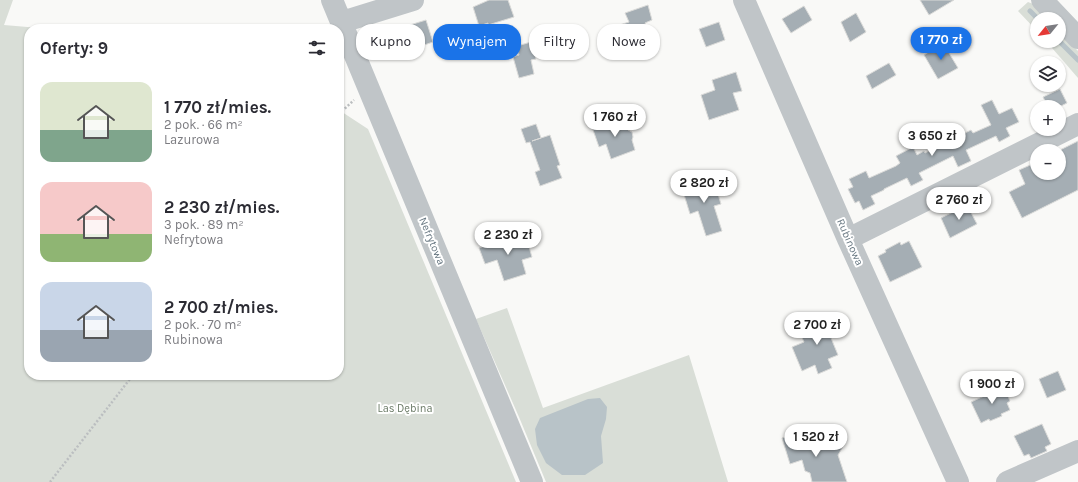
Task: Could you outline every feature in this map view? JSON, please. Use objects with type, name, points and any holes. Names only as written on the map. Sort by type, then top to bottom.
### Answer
[{"type":"street","name":"Nefrytowa","points":[[332,0],[342,22]]},
{"type":"street","points":[[342,22],[413,0]]},
{"type":"street","name":"Rubinowa","points":[[744,0],[848,239],[958,482]]},
{"type":"street","points":[[1042,0],[1078,38]]},
{"type":"street","name":"Nefrytowa","points":[[344,27],[532,482]]},
{"type":"street","points":[[848,239],[1078,124]]},
{"type":"street","points":[[1008,482],[1078,451]]},
{"type":"path","points":[[50,482],[129,380]]},
{"type":"green space","name":"Las Dębina","points":[[0,0],[13,0],[4,25],[24,27],[24,380],[344,380],[344,113],[368,129],[516,482],[0,482]]},
{"type":"green space","points":[[1028,2],[1033,4],[1040,12],[1030,12],[1030,24],[1018,11]]},
{"type":"green space","points":[[1066,38],[1078,51],[1078,78],[1066,64],[1066,56],[1059,56],[1052,48],[1066,48]]},
{"type":"green space","points":[[507,308],[543,408],[689,355],[728,482],[546,482],[476,319]]},
{"type":"shaded area","points":[[600,398],[607,407],[606,419],[601,436],[603,463],[585,475],[562,475],[546,463],[537,445],[535,429],[540,418],[588,399]]},
{"type":"building","points":[[489,0],[508,0],[514,17],[491,24],[478,24],[473,7]]},
{"type":"building","points":[[920,0],[954,0],[929,15]]},
{"type":"building","points":[[648,5],[652,20],[645,24],[623,24],[629,22],[625,13]]},
{"type":"building","points":[[804,6],[812,20],[791,33],[782,19]]},
{"type":"building","points":[[856,13],[866,32],[850,42],[841,22]]},
{"type":"building","points":[[426,20],[433,42],[425,45],[425,24],[413,24]]},
{"type":"building","points":[[719,22],[725,40],[706,47],[699,29]]},
{"type":"building","points":[[529,43],[529,60],[531,60],[534,74],[519,78],[514,60],[521,60],[521,45]]},
{"type":"building","points":[[943,43],[958,68],[938,79],[924,55]]},
{"type":"building","points":[[889,63],[896,75],[872,89],[866,76]]},
{"type":"building","points":[[736,72],[742,91],[733,93],[739,110],[709,120],[701,95],[715,90],[712,80]]},
{"type":"building","points":[[1054,92],[1062,92],[1066,100],[1044,100],[1043,97]]},
{"type":"building","points":[[992,100],[999,114],[1012,108],[1019,122],[1006,128],[1010,136],[999,142],[996,136],[966,150],[971,161],[958,167],[953,156],[919,173],[923,180],[911,186],[907,178],[884,189],[871,196],[875,204],[863,210],[859,201],[855,203],[848,189],[853,187],[849,179],[866,171],[869,178],[896,166],[900,163],[896,156],[913,147],[917,155],[924,151],[925,153],[971,130],[973,133],[991,125],[981,105]]},
{"type":"building","points":[[625,120],[628,130],[632,132],[632,140],[635,150],[611,159],[606,144],[599,147],[592,127],[608,121],[610,125]]},
{"type":"building","points":[[536,124],[541,138],[550,135],[560,165],[557,166],[562,178],[540,186],[535,172],[540,170],[530,142],[526,143],[521,129]]},
{"type":"building","points":[[1078,141],[1078,190],[1022,218],[1009,192],[1025,184],[1019,170],[1030,165],[1030,180],[1066,180],[1066,147]]},
{"type":"building","points":[[704,178],[704,180],[713,178],[721,204],[714,206],[722,231],[706,236],[698,211],[690,214],[682,188],[691,185],[690,183]]},
{"type":"building","points":[[967,205],[977,224],[950,238],[941,218]]},
{"type":"building","points":[[525,233],[532,257],[522,260],[526,274],[504,281],[497,260],[485,264],[479,248]]},
{"type":"building","points":[[909,241],[922,267],[890,282],[878,256],[886,252],[885,250],[900,242],[901,245]]},
{"type":"building","points":[[836,319],[842,334],[831,338],[838,355],[828,359],[832,368],[818,374],[815,365],[802,371],[792,347],[804,342],[799,331],[818,322],[820,325]]},
{"type":"building","points":[[1058,371],[1066,390],[1047,398],[1039,379]]},
{"type":"building","points":[[1004,387],[1010,401],[1007,403],[1010,410],[1001,414],[1002,416],[990,421],[989,419],[981,423],[971,402]]},
{"type":"building","points":[[1042,424],[1051,444],[1045,447],[1047,451],[1031,458],[1029,454],[1024,456],[1014,436]]},
{"type":"building","points":[[805,430],[808,440],[822,448],[847,440],[838,455],[847,482],[812,482],[810,473],[805,471],[802,460],[790,464],[782,438]]},
{"type":"waterway","points":[[1066,48],[1078,60]]}]
